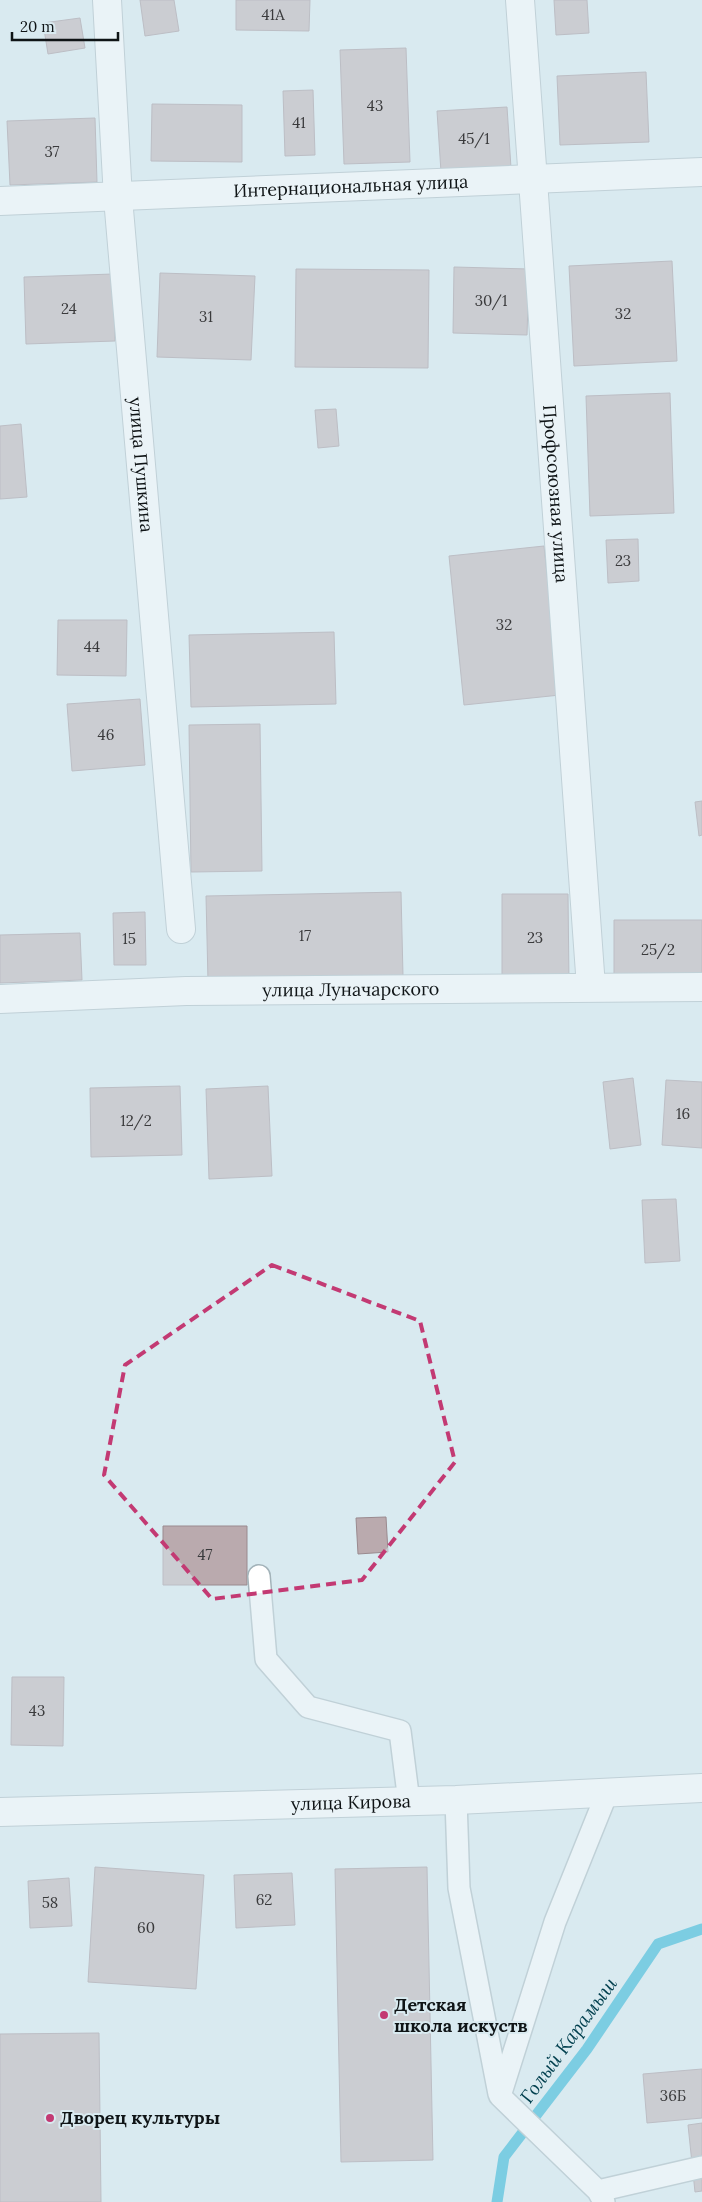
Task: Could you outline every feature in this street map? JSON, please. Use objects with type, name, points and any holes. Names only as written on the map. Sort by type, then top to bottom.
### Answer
[{"type":"street","name":"улица Пушкина","points":[[107,0],[118,198],[181,929]]},
{"type":"street","name":"Профсоюзная улица","points":[[520,0],[591,987]]},
{"type":"street","name":"Интернациональная улица","points":[[0,201],[118,198],[702,172]]},
{"type":"street","name":"улица Луначарского","points":[[0,999],[186,991],[702,987]]},
{"type":"street","name":"улица Кирова","points":[[0,1812],[408,1802],[702,1788]]},
{"type":"lane","points":[[259,1576],[266,1659],[308,1707],[400,1731],[408,1802]]},
{"type":"lane","points":[[500,2096],[555,1922],[606,1793]]},
{"type":"lane","points":[[456,1800],[459,1888],[500,2096],[601,2196],[702,2168]]},
{"type":"highlighted area","points":[[272,1265],[420,1321],[455,1462],[362,1580],[212,1599],[104,1475],[125,1365]]},
{"type":"building","points":[[140,0],[174,0],[179,31],[145,36]]},
{"type":"building","points":[[236,0],[310,0],[309,31],[236,30]]},
{"type":"building","points":[[554,0],[587,0],[589,33],[556,35]]},
{"type":"building","points":[[80,18],[85,48],[48,54],[43,23]]},
{"type":"building","points":[[406,48],[410,162],[344,164],[340,50]]},
{"type":"building","points":[[646,72],[649,142],[560,145],[557,76]]},
{"type":"building","points":[[313,90],[315,155],[285,156],[283,91]]},
{"type":"building","points":[[152,104],[242,105],[242,162],[151,161]]},
{"type":"building","points":[[507,107],[511,168],[441,172],[437,111]]},
{"type":"building","points":[[95,118],[97,182],[10,185],[7,121]]},
{"type":"building","points":[[672,261],[677,361],[574,366],[569,266]]},
{"type":"building","points":[[454,267],[529,269],[527,335],[453,333]]},
{"type":"building","points":[[296,269],[429,270],[428,368],[295,367]]},
{"type":"building","points":[[160,273],[255,276],[251,360],[157,357]]},
{"type":"building","points":[[113,274],[115,341],[26,344],[24,277]]},
{"type":"building","points":[[670,393],[674,513],[590,516],[586,396]]},
{"type":"building","points":[[336,409],[339,446],[318,448],[315,410]]},
{"type":"building","points":[[21,424],[27,497],[0,499],[0,426]]},
{"type":"building","points":[[638,539],[639,581],[608,583],[606,540]]},
{"type":"building","points":[[544,546],[560,695],[464,705],[449,556]]},
{"type":"building","points":[[58,620],[127,620],[126,676],[57,675]]},
{"type":"building","points":[[334,632],[336,704],[191,707],[189,635]]},
{"type":"building","points":[[140,699],[145,765],[72,771],[67,704]]},
{"type":"building","points":[[260,724],[262,871],[191,872],[189,725]]},
{"type":"building","points":[[702,801],[702,835],[699,836],[695,802]]},
{"type":"building","points":[[401,892],[403,976],[208,981],[206,896]]},
{"type":"building","points":[[502,894],[568,894],[569,983],[502,982]]},
{"type":"building","points":[[145,912],[146,965],[114,965],[113,913]]},
{"type":"building","points":[[614,920],[702,920],[702,980],[614,979]]},
{"type":"building","points":[[80,933],[82,980],[0,983],[0,935]]},
{"type":"building","points":[[633,1078],[641,1145],[610,1149],[603,1082]]},
{"type":"building","points":[[666,1080],[702,1082],[702,1148],[662,1145]]},
{"type":"building","points":[[180,1086],[182,1155],[91,1157],[90,1088]]},
{"type":"building","points":[[268,1086],[272,1176],[209,1179],[206,1089]]},
{"type":"building","points":[[676,1199],[680,1261],[645,1263],[642,1200]]},
{"type":"building","points":[[386,1517],[388,1552],[358,1554],[356,1518]]},
{"type":"building","points":[[163,1526],[247,1526],[247,1585],[163,1585]]},
{"type":"building","points":[[12,1677],[64,1677],[63,1746],[11,1745]]},
{"type":"building","points":[[95,1867],[204,1875],[196,1989],[88,1982]]},
{"type":"building","name":"Детская школа искуств","points":[[427,1867],[433,2160],[341,2162],[335,1869]]},
{"type":"building","points":[[292,1873],[295,1925],[236,1928],[234,1875]]},
{"type":"building","points":[[69,1878],[72,1926],[30,1928],[28,1881]]},
{"type":"building","name":"Дворец культуры","points":[[99,2033],[101,2202],[0,2202],[0,2034]]},
{"type":"building","points":[[702,2069],[702,2118],[647,2123],[643,2074]]},
{"type":"building","points":[[702,2123],[702,2191],[695,2192],[688,2125]]},
{"type":"waterway","name":"Голый Карамыш","points":[[497,2202],[504,2157],[587,2049],[658,1944],[702,1929]]},
{"type":"place","name":"Детская школа искуств","points":[[384,2015]]},
{"type":"place","name":"Дворец культуры","points":[[50,2118]]}]
